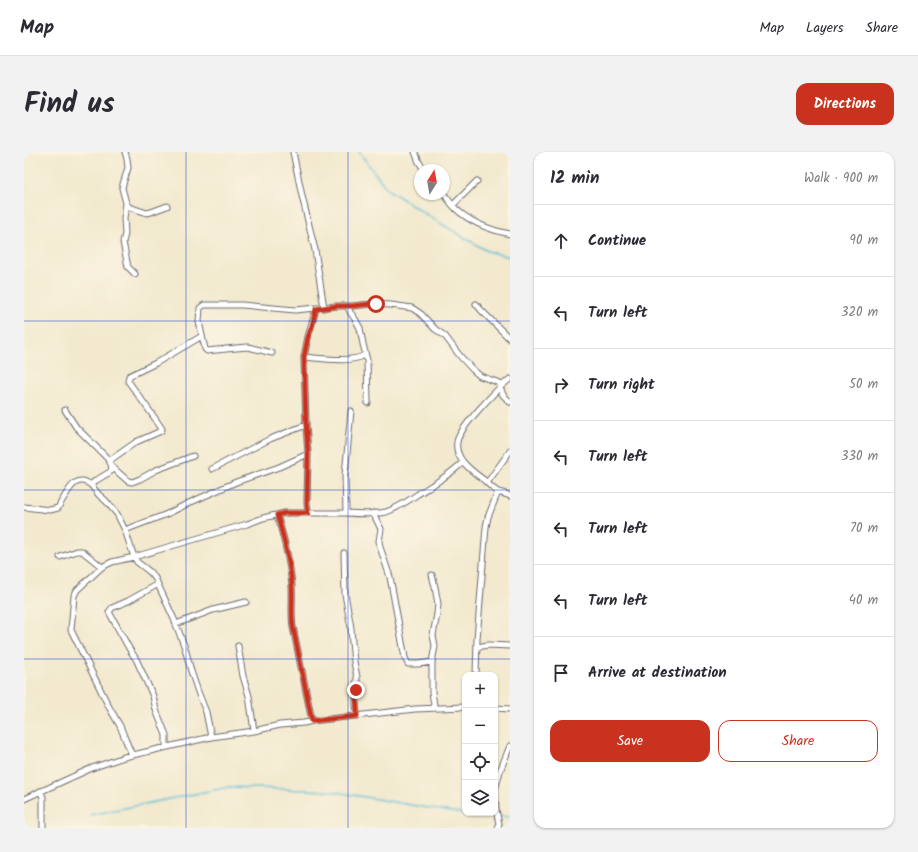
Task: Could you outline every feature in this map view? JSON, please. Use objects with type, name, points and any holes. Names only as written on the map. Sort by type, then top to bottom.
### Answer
[{"type":"street","points":[[125,152],[128,159],[128,166],[122,188],[126,203],[124,218],[125,234],[123,242],[128,267],[135,274]]},
{"type":"street","points":[[293,152],[315,250],[324,308]]},
{"type":"street","points":[[415,152],[420,164]]},
{"type":"street","points":[[453,205],[477,181]]},
{"type":"street","points":[[449,200],[464,215],[477,224],[510,234]]},
{"type":"street","points":[[126,203],[129,207],[146,212],[151,212],[167,206]]},
{"type":"street","points":[[272,353],[248,347],[207,351],[204,349],[199,322],[200,308],[204,306],[247,305],[295,310],[371,304],[403,306],[416,310],[435,329],[445,336],[460,356],[480,376],[497,382],[501,386],[503,395],[510,402]]},
{"type":"street","points":[[476,304],[480,310],[510,338]]},
{"type":"street","points":[[348,307],[360,328],[368,365],[368,403]]},
{"type":"street","points":[[308,513],[308,454],[304,357],[316,309]]},
{"type":"street","points":[[109,461],[136,442],[161,431],[162,429],[128,381],[129,376],[156,363],[202,336]]},
{"type":"street","points":[[304,357],[333,360],[358,358],[364,356],[365,354]]},
{"type":"street","points":[[510,379],[501,386],[463,429],[457,442],[457,450],[466,466],[498,492],[510,496]]},
{"type":"street","points":[[65,410],[76,426],[107,458],[112,467],[128,481],[132,482],[140,479],[156,470],[193,456]]},
{"type":"street","points":[[346,513],[345,475],[351,410]]},
{"type":"street","points":[[212,469],[270,439],[306,425]]},
{"type":"street","points":[[487,483],[510,451]]},
{"type":"street","points":[[125,530],[167,514],[236,482],[279,467],[308,454]]},
{"type":"street","points":[[132,755],[120,726],[71,630],[74,596],[77,590],[102,567],[112,562],[285,513],[384,512],[400,506],[436,484],[463,462]]},
{"type":"street","points":[[91,485],[110,472],[112,467]]},
{"type":"street","points":[[24,507],[50,510],[58,508],[74,483],[81,480],[91,485],[118,514],[134,557],[137,562],[155,578],[176,624],[185,648],[193,678],[206,712],[211,737]]},
{"type":"street","points":[[476,672],[486,527],[488,517],[498,492]]},
{"type":"street","points":[[373,513],[381,529],[379,541],[380,547],[390,577],[405,658],[408,664],[432,662]]},
{"type":"street","points":[[277,515],[287,552],[292,585],[293,627],[312,721]]},
{"type":"street","points":[[60,557],[77,551],[82,551],[102,567]]},
{"type":"street","points":[[344,552],[345,594],[351,621],[354,662],[357,677],[357,716]]},
{"type":"street","points":[[432,576],[438,604],[433,635],[435,646],[432,662],[432,692],[434,705],[432,708]]},
{"type":"street","points":[[158,585],[112,608],[109,612],[136,659],[153,696],[156,710],[166,735],[166,747]]},
{"type":"street","points":[[176,624],[213,610],[246,602]]},
{"type":"street","points":[[477,647],[488,645],[510,646]]},
{"type":"street","points":[[238,646],[243,676],[249,696],[254,731]]},
{"type":"street","points":[[24,799],[92,768],[124,757],[211,737],[312,721],[462,706]]},
{"type":"street","points":[[498,708],[510,708]]},
{"type":"street","points":[[498,828],[499,824],[496,810],[496,790],[500,771],[510,746]]},
{"type":"street","points":[[40,791],[43,797],[43,828]]},
{"type":"waterway","points":[[359,152],[387,189],[487,251],[510,257]]},
{"type":"waterway","points":[[90,815],[229,787],[330,791],[462,814]]},
{"type":"waterway","points":[[499,816],[510,817]]},
{"type":"route","points":[[356,690],[357,716],[312,721],[293,627],[292,585],[287,552],[277,515],[285,513],[308,513],[308,454],[304,357],[316,309],[337,306],[376,304]]}]
